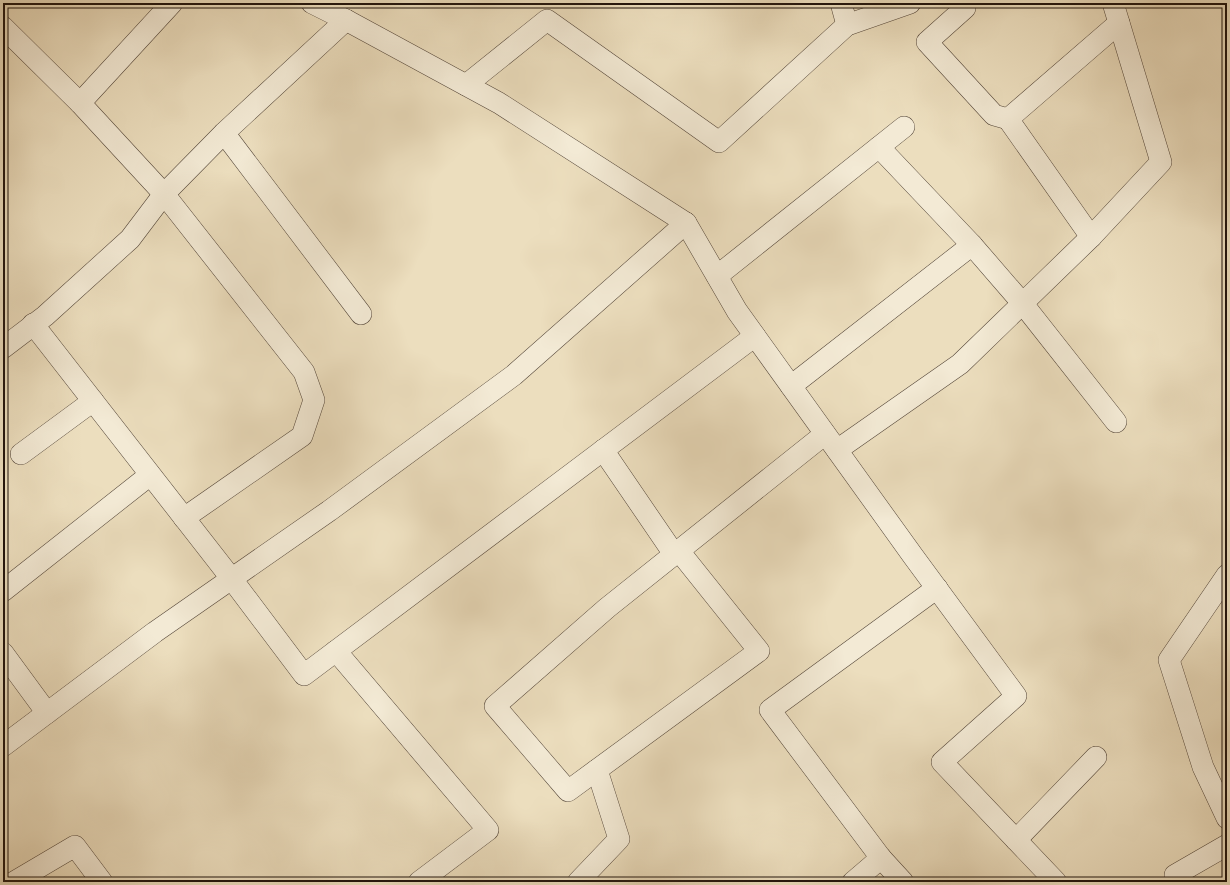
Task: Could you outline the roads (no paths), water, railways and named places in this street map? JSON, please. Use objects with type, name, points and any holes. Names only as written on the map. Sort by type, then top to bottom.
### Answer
[{"type":"street","points":[[80,103],[172,3]]},
{"type":"street","points":[[312,3],[498,103],[686,223],[737,311],[1016,696],[942,762],[1056,882]]},
{"type":"street","points":[[841,3],[847,25]]},
{"type":"street","points":[[466,85],[547,20],[718,142],[847,25],[910,3]]},
{"type":"street","points":[[964,3],[965,8],[926,42],[994,115],[1008,118],[1091,237]]},
{"type":"street","points":[[603,450],[676,553],[759,651],[568,791],[495,706],[607,608],[676,553],[831,442],[960,364],[1091,237],[1161,162],[1113,3]]},
{"type":"street","points":[[3,348],[32,324],[45,316],[130,239],[164,194],[224,133],[346,20]]},
{"type":"street","points":[[1008,118],[1119,23]]},
{"type":"street","points":[[3,27],[80,103],[164,194],[304,372],[314,400],[302,436],[184,518]]},
{"type":"street","points":[[717,276],[904,128]]},
{"type":"street","points":[[224,133],[361,314]]},
{"type":"street","points":[[879,148],[972,245],[1023,304],[1116,422]]},
{"type":"street","points":[[3,746],[155,632],[329,510],[514,375],[686,223]]},
{"type":"street","points":[[791,386],[972,245]]},
{"type":"street","points":[[32,324],[232,578],[304,675],[755,336]]},
{"type":"street","points":[[21,454],[92,401]]},
{"type":"street","points":[[3,592],[150,475]]},
{"type":"street","points":[[1227,575],[1169,660],[1203,767],[1227,818]]},
{"type":"street","points":[[903,882],[882,858],[770,710],[937,588]]},
{"type":"street","points":[[336,651],[488,830],[419,882]]},
{"type":"street","points":[[3,653],[47,713]]},
{"type":"street","points":[[1016,840],[1096,756]]},
{"type":"street","points":[[578,882],[619,839],[597,770]]},
{"type":"street","points":[[1175,882],[1175,875],[1227,845]]},
{"type":"street","points":[[14,882],[75,846],[102,882]]},
{"type":"street","points":[[853,882],[882,858]]}]
